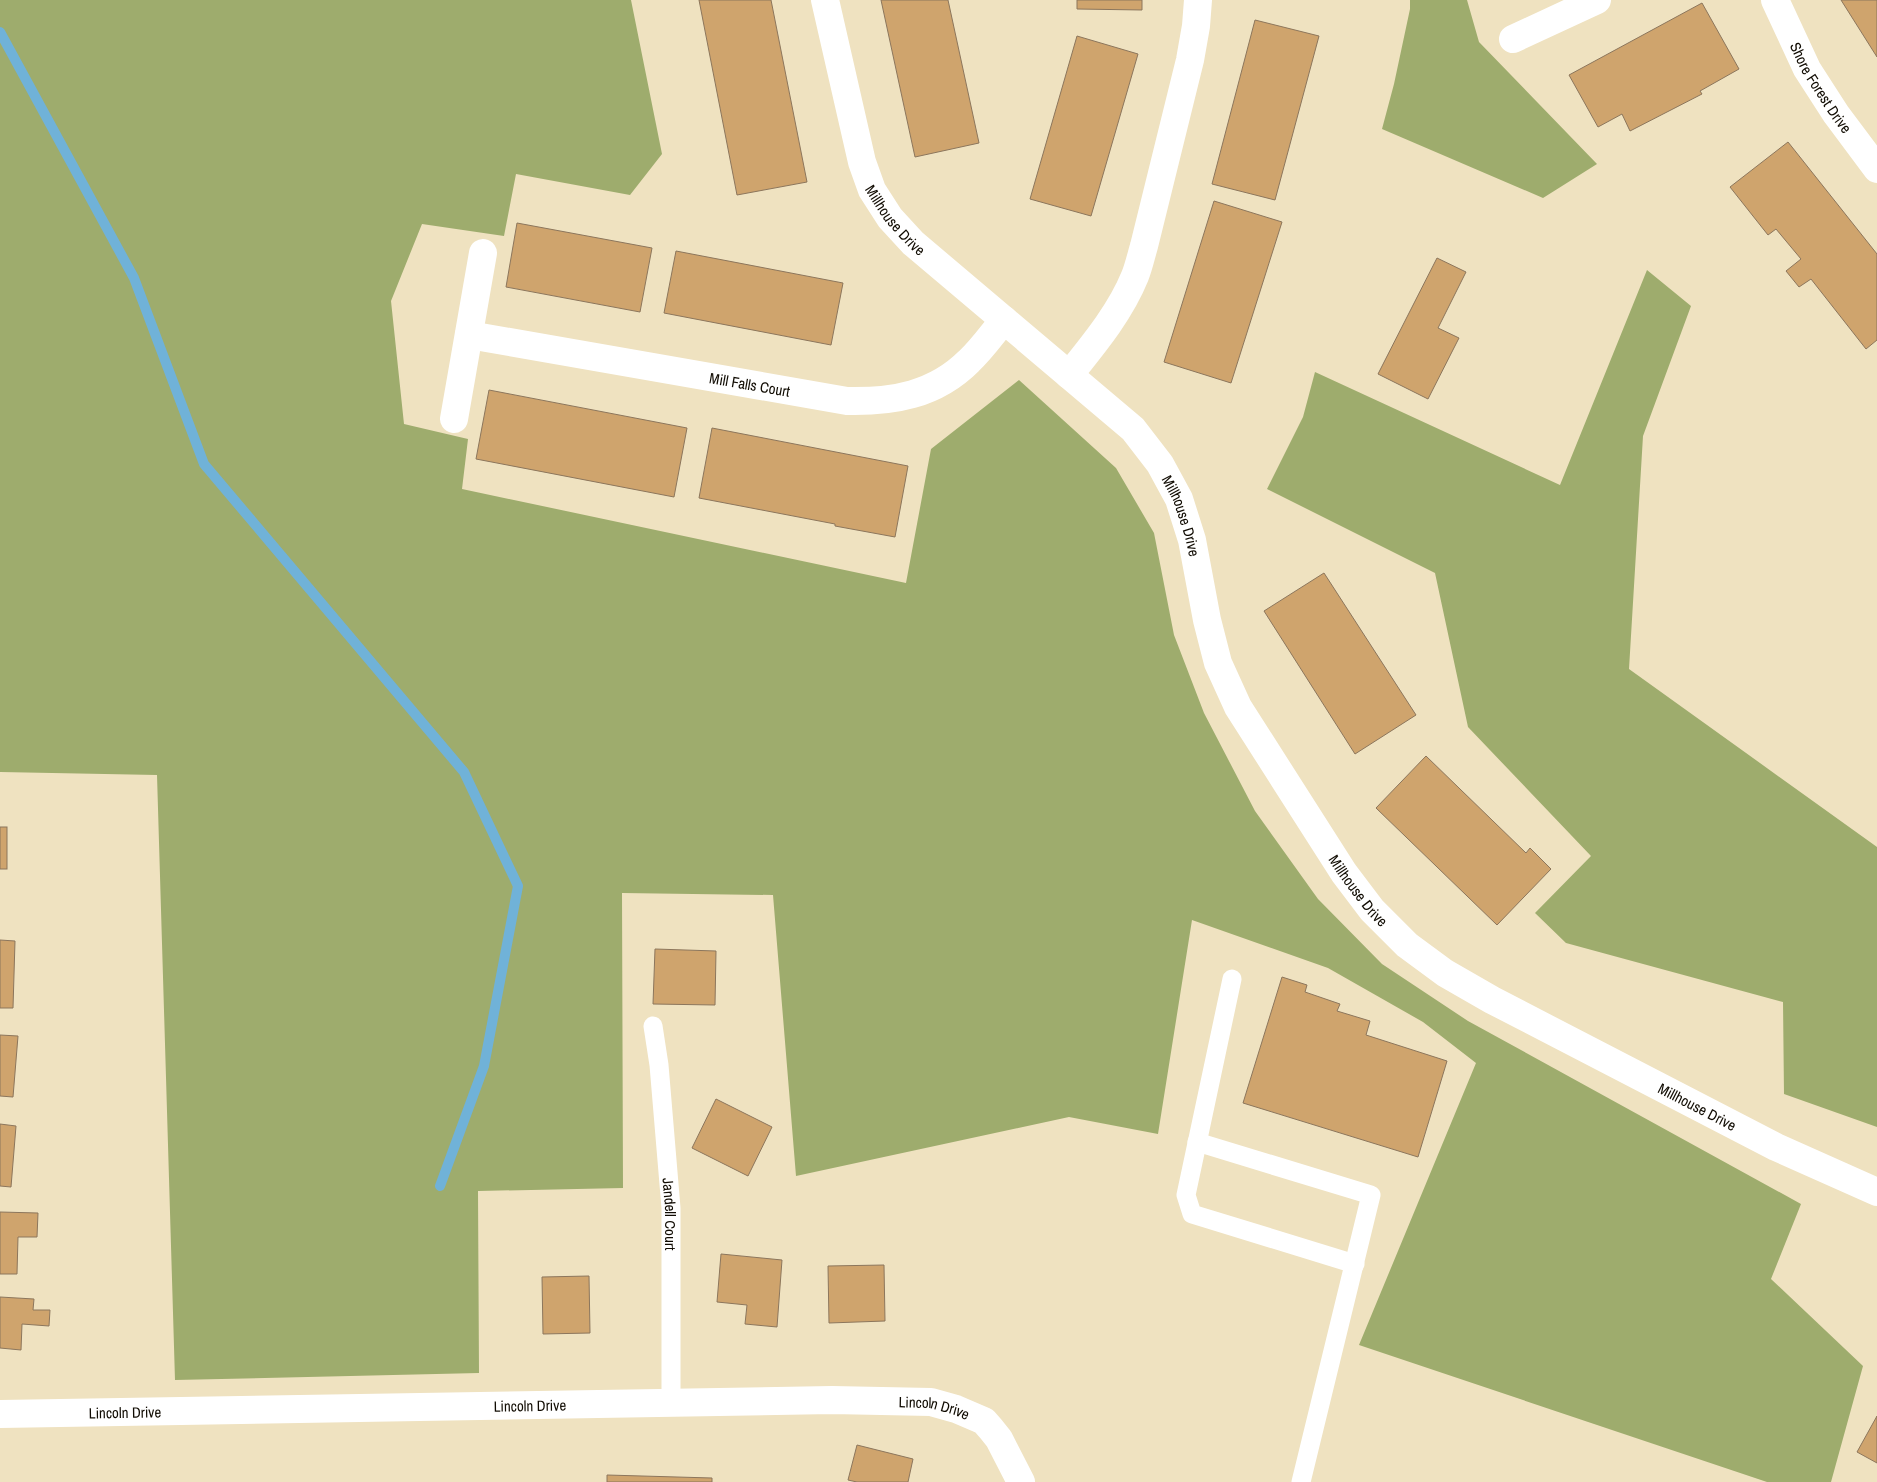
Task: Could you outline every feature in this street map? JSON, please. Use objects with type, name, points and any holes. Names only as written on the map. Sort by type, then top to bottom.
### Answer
[{"type":"street","name":"Millhouse Drive","points":[[825,0],[862,162],[872,190],[890,218],[913,243],[1133,430],[1160,464],[1179,499],[1192,540],[1207,620],[1218,663],[1238,707],[1344,873],[1372,910],[1406,945],[1445,973],[1510,1010],[1776,1147],[1877,1192]]},
{"type":"street","points":[[1069,375],[1113,316],[1135,276],[1190,60],[1198,0]]},
{"type":"street","points":[[1513,39],[1597,0]]},
{"type":"street","name":"Shore Forest Drive","points":[[1775,0],[1807,69],[1836,114],[1877,169]]},
{"type":"street","points":[[454,419],[483,253]]},
{"type":"street","name":"Mill Falls Court","points":[[469,335],[847,401],[875,402],[901,399],[947,379],[969,362],[1004,320]]},
{"type":"street","name":"Lincoln Drive","points":[[0,1414],[832,1400],[931,1402],[956,1409],[984,1421],[999,1439],[1010,1476]]},
{"type":"lane","points":[[1232,979],[1186,1195],[1192,1214],[1355,1264]]},
{"type":"lane","name":"Jandell Court","points":[[653,1026],[659,1065],[671,1208],[671,1403]]},
{"type":"lane","points":[[1197,1142],[1371,1195],[1301,1482]]},
{"type":"green space","points":[[0,0],[631,0],[662,154],[630,195],[516,174],[504,236],[422,224],[391,301],[404,424],[468,439],[462,489],[906,583],[931,449],[1019,380],[1116,468],[1154,533],[1174,635],[1204,713],[1255,811],[1318,899],[1382,964],[1468,1021],[1801,1204],[1771,1279],[1863,1366],[1831,1482],[1767,1482],[1359,1345],[1476,1063],[1423,1022],[1328,968],[1192,920],[1158,1134],[1069,1117],[796,1176],[773,895],[622,893],[623,1188],[478,1191],[479,1373],[175,1380],[157,775],[0,772]]},
{"type":"green space","points":[[1410,0],[1467,0],[1479,42],[1597,164],[1543,198],[1382,129],[1394,84],[1410,9]]},
{"type":"green space","points":[[1647,270],[1691,306],[1643,436],[1629,669],[1877,847],[1877,1127],[1784,1094],[1783,1002],[1566,943],[1535,913],[1591,856],[1468,727],[1435,573],[1267,489],[1303,417],[1315,372],[1560,485]]},
{"type":"building","points":[[699,0],[771,0],[807,182],[737,195]]},
{"type":"building","points":[[881,0],[948,0],[979,143],[915,157]]},
{"type":"building","points":[[1077,0],[1142,0],[1142,10],[1077,9]]},
{"type":"building","points":[[1841,0],[1877,0],[1877,57]]},
{"type":"building","points":[[1702,3],[1739,69],[1700,91],[1702,94],[1630,131],[1622,114],[1598,127],[1569,75]]},
{"type":"building","points":[[1255,20],[1319,36],[1275,200],[1212,184]]},
{"type":"building","points":[[1077,36],[1138,54],[1091,216],[1030,199]]},
{"type":"building","points":[[1788,142],[1877,254],[1877,340],[1866,349],[1811,279],[1799,287],[1786,271],[1801,259],[1776,229],[1768,235],[1730,187]]},
{"type":"building","points":[[1214,201],[1282,222],[1231,383],[1164,362]]},
{"type":"building","points":[[517,223],[652,248],[640,312],[506,287]]},
{"type":"building","points":[[676,251],[843,283],[831,345],[664,313]]},
{"type":"building","points":[[1437,258],[1466,272],[1438,328],[1459,338],[1428,399],[1378,374]]},
{"type":"building","points":[[489,390],[687,428],[674,497],[476,459]]},
{"type":"building","points":[[712,428],[908,466],[895,537],[699,498]]},
{"type":"building","points":[[1324,573],[1416,715],[1355,754],[1264,611]]},
{"type":"building","points":[[1426,756],[1526,853],[1530,848],[1551,869],[1497,925],[1376,808]]},
{"type":"building","points":[[0,827],[7,827],[7,869],[0,869]]},
{"type":"building","points":[[0,940],[15,941],[13,1008],[0,1008]]},
{"type":"building","points":[[655,949],[716,951],[715,1005],[653,1004]]},
{"type":"building","points":[[1282,977],[1307,985],[1305,992],[1340,1004],[1337,1011],[1370,1021],[1366,1035],[1447,1061],[1418,1157],[1243,1103]]},
{"type":"building","points":[[0,1035],[18,1036],[13,1097],[0,1096]]},
{"type":"building","points":[[716,1099],[772,1127],[748,1176],[692,1148]]},
{"type":"building","points":[[0,1124],[16,1126],[11,1187],[0,1186]]},
{"type":"building","points":[[0,1212],[38,1213],[37,1237],[18,1237],[17,1274],[0,1274]]},
{"type":"building","points":[[721,1254],[782,1260],[777,1327],[745,1324],[747,1305],[717,1302]]},
{"type":"building","points":[[884,1265],[885,1321],[829,1323],[828,1266]]},
{"type":"building","points":[[589,1276],[590,1333],[543,1334],[542,1277]]},
{"type":"building","points":[[0,1297],[34,1299],[33,1310],[50,1310],[49,1326],[22,1324],[21,1350],[0,1348]]},
{"type":"building","points":[[1877,1416],[1877,1463],[1857,1452]]},
{"type":"building","points":[[857,1445],[913,1459],[908,1482],[857,1482],[848,1480]]},
{"type":"building","points":[[607,1475],[712,1478],[712,1482],[607,1482]]},
{"type":"waterway","points":[[0,32],[134,278],[204,464],[464,772],[518,886],[484,1066],[440,1186]]}]
